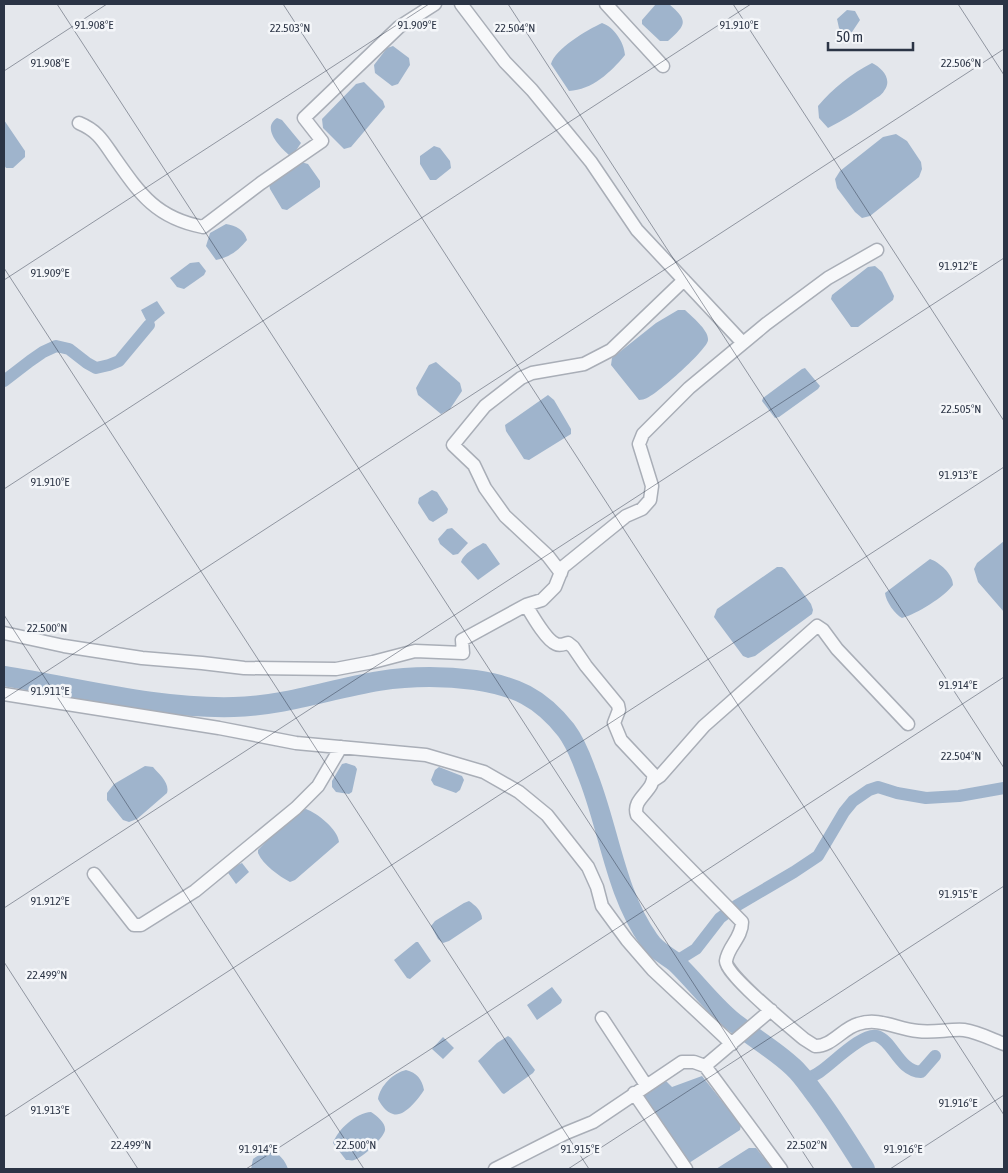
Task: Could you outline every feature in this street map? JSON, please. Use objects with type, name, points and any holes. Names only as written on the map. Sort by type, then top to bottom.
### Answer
[{"type":"street","points":[[79,123],[98,133],[130,180],[147,201],[164,213],[189,224],[203,227],[261,182],[322,141],[304,118],[399,26],[435,4]]},
{"type":"street","points":[[461,4],[505,62],[532,90],[591,162],[636,230],[742,342]]},
{"type":"street","points":[[606,4],[663,66]]},
{"type":"street","points":[[4,634],[64,646],[142,658],[244,668],[336,669],[415,652],[463,653],[462,640],[526,605],[542,600],[555,587],[563,567],[626,516],[642,509],[650,500],[652,486],[639,444],[643,434],[689,388],[742,342],[828,278],[876,250]]},
{"type":"street","points":[[561,573],[548,556],[505,516],[484,488],[474,465],[454,445],[485,406],[521,378],[532,373],[584,364],[611,350],[684,280]]},
{"type":"street","points":[[526,605],[535,620],[554,643],[559,645],[568,643],[573,647],[586,666],[615,698],[619,710],[614,722],[621,740],[653,774],[654,780]]},
{"type":"street","points":[[908,724],[837,649],[823,630],[817,626],[704,726],[660,776],[654,780],[636,805],[636,815],[684,865],[740,918],[742,927],[740,934],[728,953],[726,964],[739,981],[814,1046],[826,1044],[858,1024],[871,1021],[883,1022],[918,1031],[964,1030],[1004,1044]]},
{"type":"street","points":[[4,694],[220,728],[296,743],[426,755],[484,772],[519,792],[547,815],[588,867],[597,887],[602,906],[627,940],[653,970],[736,1041]]},
{"type":"street","points":[[94,874],[134,925],[141,925],[195,891],[296,808],[318,786],[341,747]]},
{"type":"street","points":[[705,1066],[771,1010]]},
{"type":"street","points":[[602,1018],[646,1085]]},
{"type":"street","points":[[494,1169],[566,1133],[593,1122],[682,1062],[694,1062],[705,1066],[780,1169]]},
{"type":"street","points":[[634,1093],[686,1169]]},
{"type":"water","points":[[656,4],[669,4],[682,19],[683,23],[679,31],[668,41],[660,41],[642,24],[642,20]]},
{"type":"water","points":[[847,10],[855,11],[860,20],[852,32],[845,35],[839,28],[837,19]]},
{"type":"water","points":[[602,23],[611,28],[618,36],[623,45],[625,55],[614,68],[593,84],[569,91],[551,64],[559,52],[572,40]]},
{"type":"water","points":[[393,46],[409,58],[410,65],[398,84],[392,86],[375,73],[374,65],[387,48]]},
{"type":"water","points":[[872,63],[883,71],[887,78],[886,87],[883,92],[856,112],[828,128],[819,118],[818,106],[843,82]]},
{"type":"water","points":[[364,82],[383,101],[385,107],[351,147],[344,149],[323,128],[322,119],[356,84]]},
{"type":"water","points":[[277,118],[282,120],[301,143],[295,152],[289,155],[271,132],[273,122]]},
{"type":"water","points":[[4,120],[25,151],[25,157],[13,168],[6,168],[4,165]]},
{"type":"water","points":[[896,134],[907,141],[921,162],[922,169],[919,177],[870,216],[862,218],[855,212],[837,188],[835,179],[840,171],[883,137]]},
{"type":"water","points":[[434,146],[440,148],[450,161],[451,168],[436,180],[430,180],[420,164],[420,156]]},
{"type":"water","points":[[301,162],[308,164],[320,181],[320,187],[287,210],[282,209],[269,184]]},
{"type":"water","points":[[226,224],[239,229],[244,233],[247,240],[234,253],[216,260],[206,246],[210,233]]},
{"type":"water","points":[[199,262],[206,271],[204,275],[184,289],[177,287],[170,278],[190,263]]},
{"type":"water","points":[[875,266],[882,272],[894,296],[893,300],[858,327],[851,327],[831,299],[832,295],[868,267]]},
{"type":"water","points":[[157,301],[165,313],[153,323],[146,320],[141,310]]},
{"type":"water","points":[[678,310],[685,310],[703,328],[708,336],[706,345],[671,380],[652,395],[639,400],[611,365],[612,358],[656,323]]},
{"type":"water","points":[[436,362],[460,383],[462,391],[450,409],[441,414],[418,395],[416,388],[429,365]]},
{"type":"water","points":[[805,368],[820,386],[779,417],[775,418],[762,401],[763,398]]},
{"type":"water","points":[[548,395],[554,400],[571,429],[571,434],[529,460],[524,459],[506,431],[505,425]]},
{"type":"water","points":[[432,490],[437,492],[448,509],[447,513],[433,522],[429,520],[418,503],[419,498]]},
{"type":"water","points":[[452,528],[468,543],[458,554],[453,555],[440,544],[438,539],[447,529]]},
{"type":"water","points":[[1004,541],[1004,612],[978,582],[974,569],[977,563]]},
{"type":"water","points":[[483,543],[486,544],[500,564],[478,580],[461,562],[467,553]]},
{"type":"water","points":[[930,559],[945,569],[951,577],[953,585],[930,604],[902,618],[891,607],[885,593]]},
{"type":"water","points":[[777,567],[785,569],[811,604],[812,614],[755,656],[748,658],[743,656],[714,617],[717,609]]},
{"type":"water","points":[[346,763],[355,766],[357,769],[352,792],[349,794],[336,792],[332,787],[332,781],[342,764]]},
{"type":"water","points":[[145,766],[153,767],[161,776],[167,786],[167,793],[137,819],[129,822],[123,820],[107,800],[107,793],[114,784]]},
{"type":"water","points":[[439,767],[462,776],[464,780],[460,790],[456,793],[434,785],[431,780],[435,770]]},
{"type":"water","points":[[306,809],[316,814],[331,827],[339,842],[295,880],[290,882],[267,866],[260,857],[258,850],[275,832],[302,810]]},
{"type":"water","points":[[242,863],[249,872],[236,884],[226,870]]},
{"type":"water","points":[[469,901],[476,906],[482,919],[443,943],[438,939],[431,926],[435,921]]},
{"type":"water","points":[[418,942],[431,961],[410,979],[407,978],[394,960]]},
{"type":"water","points":[[552,987],[562,1000],[561,1003],[537,1020],[527,1005]]},
{"type":"water","points":[[508,1036],[535,1070],[504,1094],[478,1061],[497,1043]]},
{"type":"water","points":[[443,1037],[454,1048],[443,1059],[432,1049]]},
{"type":"water","points":[[406,1070],[418,1077],[424,1090],[415,1102],[402,1113],[390,1113],[378,1099],[379,1094],[392,1077]]},
{"type":"water","points":[[702,1076],[741,1125],[740,1130],[689,1163],[642,1098],[642,1095],[664,1079],[672,1087]]},
{"type":"water","points":[[371,1112],[383,1122],[385,1127],[384,1134],[362,1156],[353,1160],[346,1160],[333,1143],[335,1138],[343,1127],[359,1115]]},
{"type":"water","points":[[749,1148],[756,1148],[773,1169],[716,1169]]},
{"type":"water","points":[[271,1150],[282,1158],[288,1169],[251,1169],[253,1159],[265,1151]]},
{"type":"waterway","points":[[4,381],[43,352],[56,346],[69,349],[96,368],[109,365],[119,361],[149,325]]},
{"type":"waterway","points":[[4,676],[118,697],[205,707],[271,704],[361,684],[415,677],[475,680],[502,686],[526,695],[536,701],[556,719],[566,730],[575,745],[594,792],[628,901],[651,944],[675,962],[730,1019],[786,1060],[797,1071],[830,1115],[865,1169]]},
{"type":"waterway","points":[[675,962],[696,949],[720,918],[736,906],[818,856],[844,812],[853,801],[869,790],[878,787],[897,793],[926,798],[959,796],[1004,788]]},
{"type":"waterway","points":[[804,1080],[819,1072],[856,1043],[871,1036],[883,1039],[907,1067],[913,1070],[921,1072],[935,1056]]}]
